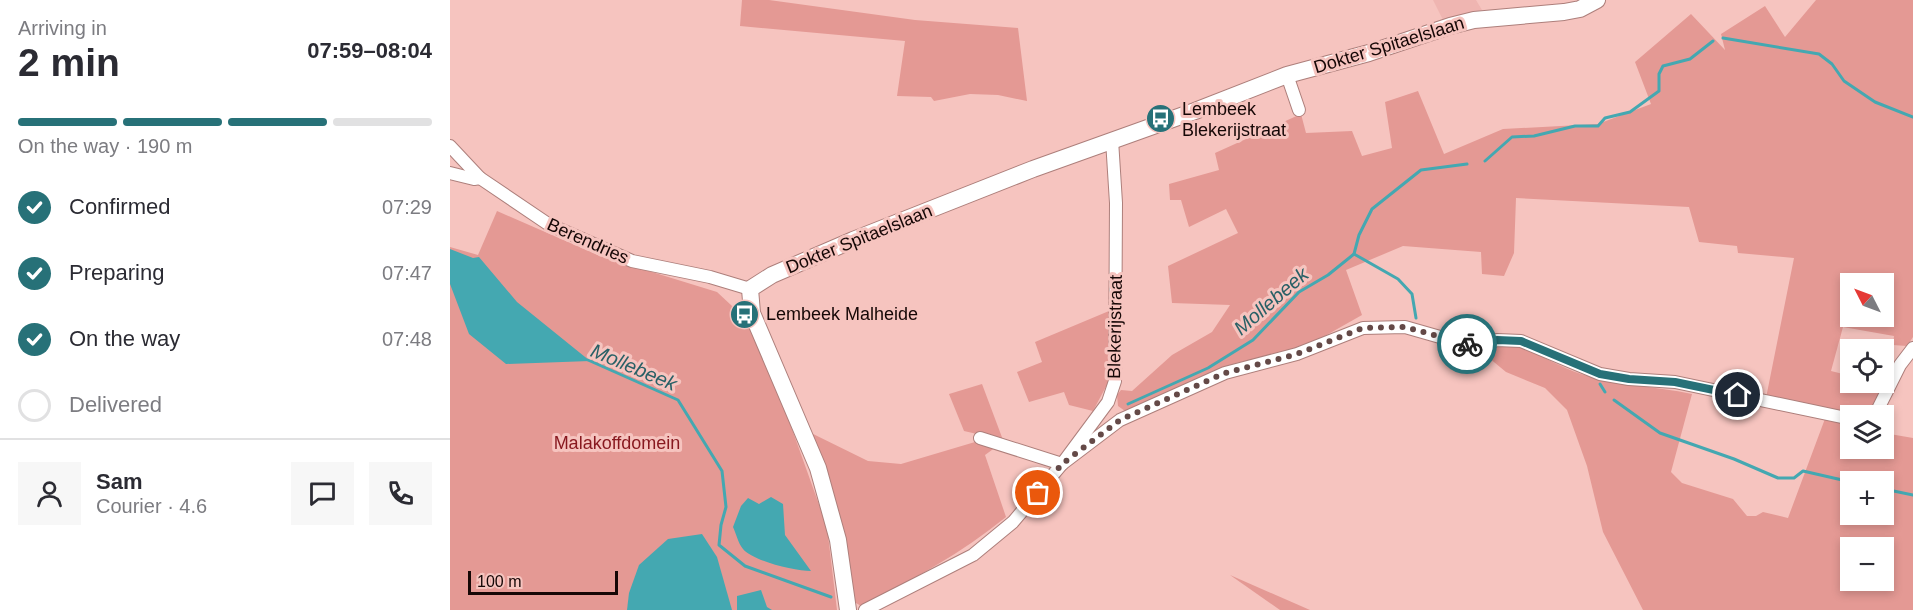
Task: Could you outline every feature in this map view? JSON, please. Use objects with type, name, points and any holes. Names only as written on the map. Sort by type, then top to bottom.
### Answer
[{"type":"street","name":"Dokter Spitaelslaan","points":[[756,285],[854,240],[1287,75],[1369,53],[1474,20],[1564,12],[1580,9],[1597,0]]},
{"type":"street","points":[[1287,75],[1299,110]]},
{"type":"street","name":"Blekerijstraat","points":[[866,610],[973,555],[1014,522],[1062,464],[1108,402],[1115,381],[1116,203],[1112,140]]},
{"type":"street","name":"Berendries","points":[[450,146],[480,178],[548,224],[632,261],[756,285]]},
{"type":"street","points":[[450,173],[474,179],[480,178]]},
{"type":"street","points":[[756,285],[752,313],[818,468],[832,515],[848,610]]},
{"type":"street","points":[[980,438],[1062,464],[1120,420],[1225,373],[1297,354],[1363,328],[1405,327],[1475,347],[1497,340],[1521,341],[1600,374],[1629,379],[1675,382],[1840,417]]},
{"type":"street","points":[[1880,405],[1900,365],[1913,348]]},
{"type":"street","points":[[1108,402],[1111,414],[1120,420]]},
{"type":"shaded area","points":[[1433,0],[1476,0],[1482,10],[1443,20]]},
{"type":"green space","points":[[742,0],[769,0],[915,20],[1018,28],[1027,101],[998,95],[970,94],[934,101],[931,97],[897,96],[905,41],[740,26]]},
{"type":"green space","points":[[1816,0],[1913,0],[1913,337],[1907,346],[1894,345],[1894,336],[1843,327],[1831,371],[1840,373],[1840,393],[1880,393],[1873,405],[1840,405],[1840,412],[1766,398],[1794,258],[1738,253],[1737,246],[1699,242],[1689,207],[1516,198],[1514,253],[1504,276],[1482,274],[1481,252],[1403,246],[1346,270],[1362,315],[1316,341],[1288,353],[1236,363],[1128,411],[1118,406],[1117,395],[1121,390],[1132,391],[1172,355],[1212,332],[1230,305],[1172,303],[1168,266],[1238,233],[1226,209],[1189,227],[1181,200],[1170,200],[1169,184],[1219,170],[1215,153],[1301,114],[1306,133],[1352,131],[1362,156],[1392,148],[1385,102],[1418,91],[1444,154],[1503,129],[1598,124],[1651,104],[1635,62],[1691,14],[1725,50],[1721,34],[1765,6],[1785,37]]},
{"type":"green space","name":"Malakoffdomein","points":[[497,211],[600,256],[717,292],[746,319],[787,415],[827,527],[837,610],[450,610],[450,247],[478,255]]},
{"type":"green space","points":[[1109,311],[1110,379],[1093,411],[1069,405],[1064,392],[1029,402],[1017,372],[1042,362],[1035,342]]},
{"type":"green space","points":[[1517,345],[1565,368],[1595,378],[1692,394],[1671,472],[1682,483],[1733,499],[1747,516],[1756,516],[1763,512],[1788,518],[1826,416],[1840,421],[1840,459],[1894,459],[1894,435],[1913,438],[1913,610],[1643,610],[1603,532],[1587,466],[1567,410],[1545,388],[1506,372],[1483,353],[1498,346]]},
{"type":"green space","points":[[982,384],[1003,440],[964,431],[949,394]]},
{"type":"green space","points":[[807,431],[868,461],[901,464],[975,442],[996,447],[985,455],[1006,517],[936,565],[861,606],[854,598]]},
{"type":"green space","points":[[1230,575],[1310,610],[1280,610]]},
{"type":"water","points":[[450,249],[473,258],[479,257],[517,302],[590,361],[506,364],[469,334],[450,284]]},
{"type":"water","points":[[771,497],[783,504],[785,535],[811,571],[785,567],[756,558],[740,544],[733,527],[741,506],[748,498],[759,504]]},
{"type":"water","points":[[702,534],[717,557],[732,610],[627,610],[629,593],[639,565],[668,539]]},
{"type":"water","points":[[761,590],[767,607],[772,610],[737,610],[737,596]]},
{"type":"waterway","name":"Mollebeek","points":[[1723,38],[1819,54],[1832,64],[1844,81],[1875,102],[1913,117]]},
{"type":"waterway","name":"Mollebeek","points":[[1485,161],[1512,137],[1534,136],[1575,126],[1598,126],[1605,118],[1630,112],[1659,91],[1659,74],[1663,66],[1690,59],[1713,41]]},
{"type":"waterway","name":"Mollebeek","points":[[1128,404],[1208,368],[1253,340],[1299,292],[1328,275],[1354,254],[1359,235],[1372,209],[1421,170],[1467,164]]},
{"type":"waterway","points":[[1354,254],[1398,279],[1412,294],[1416,318]]},
{"type":"waterway","name":"Mollebeek","points":[[588,360],[678,400],[722,471],[726,507],[719,545],[745,566],[831,597]]},
{"type":"waterway","points":[[1600,384],[1605,392]]},
{"type":"waterway","points":[[1614,400],[1660,433],[1734,459],[1778,478],[1794,478],[1803,471],[1840,479]]},
{"type":"waterway","points":[[1894,491],[1913,495]]},
{"type":"way so far","points":[[1038,493],[1062,464],[1120,420],[1225,373],[1297,354],[1363,328],[1405,327],[1467,344]]},
{"type":"place","name":"Lembeek Blekerijstraat","points":[[1161,119]]},
{"type":"place","name":"Lembeek Malheide","points":[[745,314]]},
{"type":"route","points":[[1467,344],[1475,347],[1497,340],[1521,341],[1600,374],[1629,379],[1675,382],[1738,395]]}]
